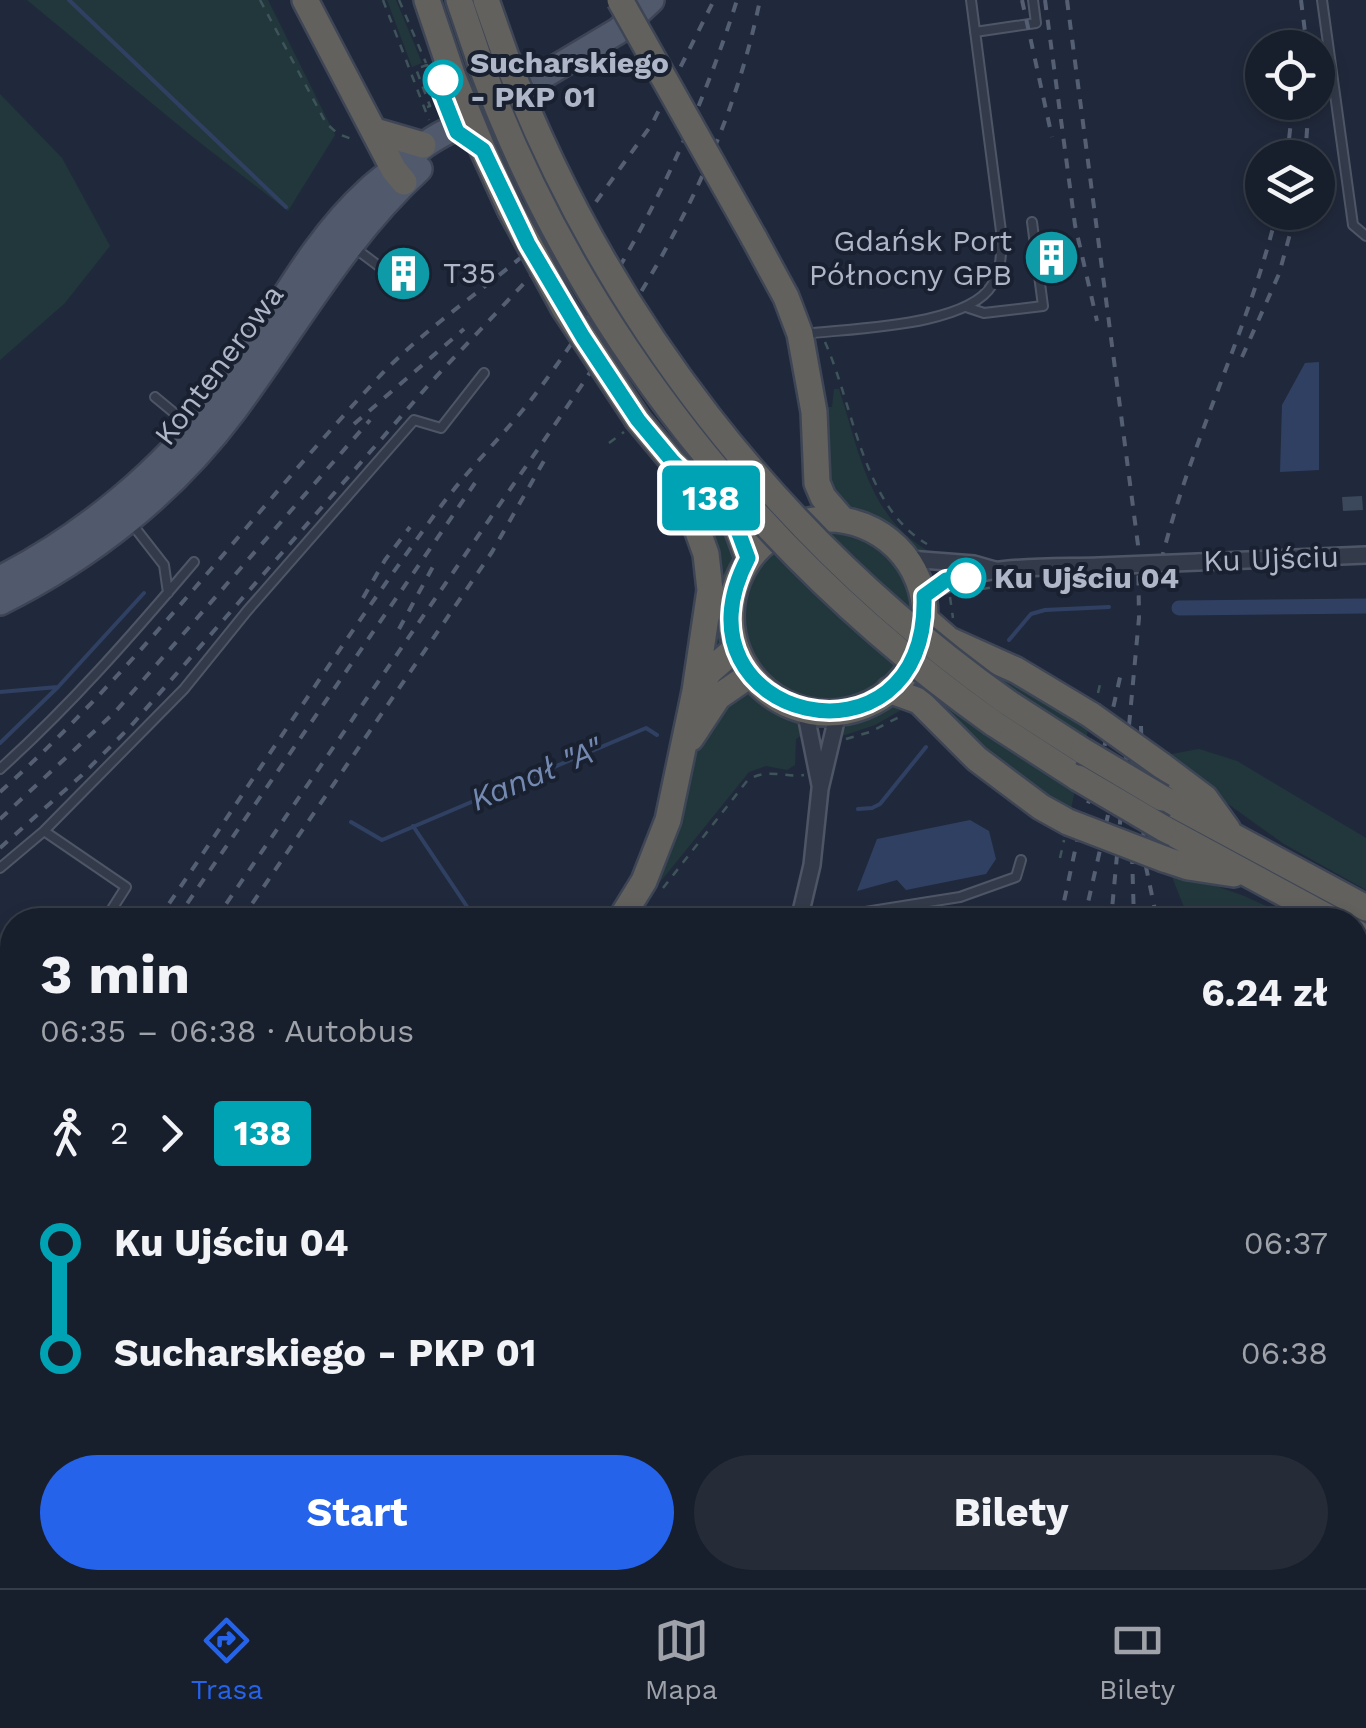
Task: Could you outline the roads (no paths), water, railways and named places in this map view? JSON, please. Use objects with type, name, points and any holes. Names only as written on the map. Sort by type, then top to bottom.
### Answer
[{"type":"highway","points":[[305,0],[367,140],[399,176]]},
{"type":"highway","points":[[427,0],[439,69],[564,308],[634,424],[734,520],[748,558]]},
{"type":"highway","points":[[459,0],[535,130],[590,241],[639,322],[703,413],[786,511],[860,584],[1078,778],[1311,908]]},
{"type":"highway","points":[[486,0],[493,61]]},
{"type":"highway","points":[[620,0],[786,296],[800,334],[814,412],[817,483],[823,498],[842,519]]},
{"type":"highway","points":[[367,140],[425,137]]},
{"type":"highway","points":[[627,908],[655,858],[668,820],[695,692],[710,590],[706,554],[673,462]]},
{"type":"highway","points":[[933,602],[909,668],[869,704],[838,713],[805,710],[776,699],[750,675],[735,649],[732,602],[748,558],[788,526],[814,519],[842,519],[882,535],[909,560],[933,602],[949,640],[1093,709],[1205,798],[1234,838]]},
{"type":"highway","points":[[695,692],[710,671],[735,649]]},
{"type":"highway","points":[[684,752],[718,696],[750,675]]},
{"type":"highway","points":[[889,690],[919,701],[978,759],[1067,828],[1188,867],[1254,877]]},
{"type":"highway","points":[[1000,712],[1083,751],[1234,838],[1365,907]]},
{"type":"main road","name":"Kontenerowa","points":[[0,580],[106,512],[243,397],[425,137],[456,128],[618,31],[651,0]]},
{"type":"main road","name":"Kontenerowa","points":[[0,602],[68,564],[128,520],[200,435],[248,356],[343,218],[369,190],[399,176],[444,146],[456,128]]},
{"type":"street","name":"Ku Ujściu","points":[[933,602],[946,580],[996,570],[1366,554]]},
{"type":"street","name":"Ku Ujściu","points":[[909,560],[974,564],[996,570]]},
{"type":"street","points":[[805,710],[820,790]]},
{"type":"street","points":[[802,908],[812,864],[820,790],[838,713]]},
{"type":"lane","points":[[800,334],[927,318],[966,307],[992,285],[1000,266],[1002,239],[971,0]]},
{"type":"lane","points":[[975,32],[1036,23],[1033,0]]},
{"type":"lane","points":[[1322,0],[1354,225],[1366,236]]},
{"type":"lane","points":[[966,307],[984,313],[1043,306],[1032,222]]},
{"type":"lane","points":[[349,243],[380,267],[386,260]]},
{"type":"lane","points":[[0,868],[44,830],[184,688],[414,420],[441,428],[484,373]]},
{"type":"lane","points":[[155,397],[200,435]]},
{"type":"lane","points":[[128,520],[164,565],[168,593]]},
{"type":"lane","points":[[0,769],[51,723],[194,562]]},
{"type":"lane","points":[[44,830],[126,888],[113,908]]},
{"type":"lane","points":[[890,908],[960,897],[1016,877],[1021,860]]},
{"type":"water","points":[[1319,362],[1319,470],[1280,472],[1282,405],[1305,363]]},
{"type":"water","points":[[970,820],[989,831],[996,859],[986,874],[906,890],[897,880],[857,891],[877,839]]},
{"type":"waterway","points":[[69,0],[286,207]]},
{"type":"waterway","points":[[0,743],[58,687],[144,593]]},
{"type":"waterway","name":"Kanał \"A\"","points":[[1179,608],[1366,606]]},
{"type":"waterway","name":"Kanał \"A\"","points":[[1009,640],[1031,614],[1109,607]]},
{"type":"waterway","points":[[0,692],[58,687]]},
{"type":"waterway","name":"Kanał \"A\"","points":[[351,822],[382,840],[646,728],[657,735]]},
{"type":"waterway","name":"Kanał \"A\"","points":[[858,809],[880,804],[926,747]]},
{"type":"waterway","points":[[413,826],[468,908]]},
{"type":"railway","points":[[0,848],[130,727],[432,381],[580,224],[652,124],[714,0]]},
{"type":"railway","points":[[166,908],[404,557],[452,492],[534,396],[597,304],[677,156],[737,0]]},
{"type":"railway","points":[[223,908],[574,397],[652,274],[716,144],[741,74],[760,0]]},
{"type":"railway","points":[[1022,0],[1052,137]]},
{"type":"railway","points":[[1045,0],[1075,225],[1097,321]]},
{"type":"railway","points":[[1067,0],[1138,545],[1139,618],[1112,908]]},
{"type":"railway","points":[[1301,0],[1305,30]]},
{"type":"railway","points":[[1289,140],[1291,120]]},
{"type":"railway","points":[[1306,140],[1308,120]]},
{"type":"railway","points":[[0,792],[100,694],[378,378],[530,250],[578,204]]},
{"type":"railway","points":[[1161,562],[1187,474],[1251,300],[1272,230]]},
{"type":"railway","points":[[1242,357],[1279,274],[1291,230]]},
{"type":"railway","points":[[354,424],[464,329]]},
{"type":"railway","points":[[0,819],[116,711],[370,420]]},
{"type":"railway","points":[[249,908],[492,552],[545,459]]},
{"type":"railway","points":[[184,908],[475,483]]},
{"type":"railway","points":[[363,598],[410,527]]},
{"type":"railway","points":[[399,629],[435,563]]},
{"type":"railway","points":[[1063,908],[1121,673]]},
{"type":"railway","points":[[1141,726],[1144,857],[1155,908]]},
{"type":"railway","points":[[1087,908],[1108,815]]},
{"type":"railway","points":[[1132,854],[1134,908]]},
{"type":"place","name":"Sucharskiego - PKP 01","points":[[443,80]]},
{"type":"place","name":"Gdańsk Port Północny GPB","points":[[1051,258]]},
{"type":"place","name":"T35","points":[[404,273]]},
{"type":"place","name":"Ku Ujściu 04","points":[[966,578]]}]
